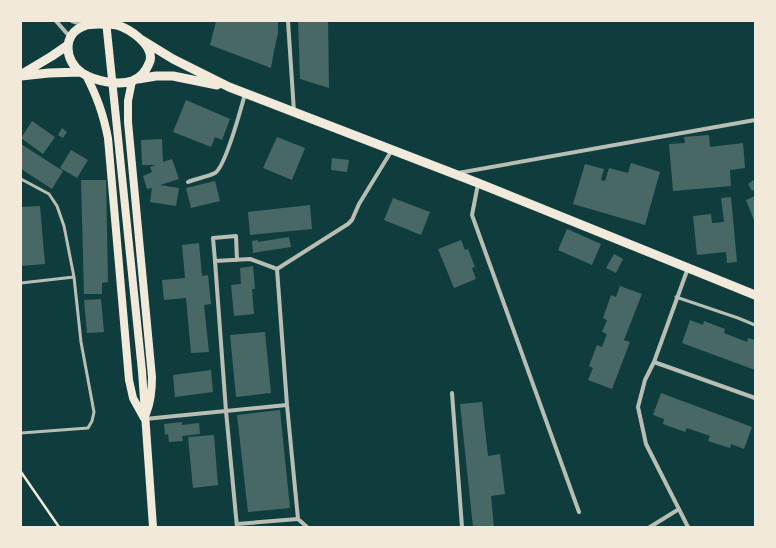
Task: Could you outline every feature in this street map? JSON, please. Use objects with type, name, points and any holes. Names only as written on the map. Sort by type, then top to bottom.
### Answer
[{"type":"main road","points":[[106,21],[142,371],[153,527]]},
{"type":"main road","points":[[21,75],[52,56],[69,41],[75,32],[88,24],[124,25],[142,40],[229,87],[478,183],[755,295]]},
{"type":"main road","points":[[142,40],[150,54],[150,59],[144,73],[135,80],[128,101],[128,117],[152,383],[151,398],[145,419]]},
{"type":"main road","points":[[69,41],[68,52],[70,60],[84,74],[103,82],[116,83],[156,76],[173,76],[229,87]]},
{"type":"main road","points":[[21,75],[49,73],[84,74]]},
{"type":"main road","points":[[84,74],[100,106],[105,120],[108,138],[130,384],[133,398],[145,419]]},
{"type":"street","points":[[56,21],[69,41]]},
{"type":"street","points":[[72,21],[88,24]]},
{"type":"street","points":[[288,21],[294,112]]},
{"type":"street","points":[[188,182],[216,172],[221,165],[229,148],[245,93]]},
{"type":"street","points":[[453,174],[755,120]]},
{"type":"street","points":[[277,269],[352,220],[359,204],[392,150]]},
{"type":"street","points":[[478,183],[472,215],[579,512]]},
{"type":"street","points":[[237,260],[236,236],[213,238],[226,411],[237,526],[298,519]]},
{"type":"street","points":[[215,261],[250,259],[277,269]]},
{"type":"street","points":[[688,268],[676,297],[654,362],[645,380],[638,408],[646,444],[688,527]]},
{"type":"street","points":[[277,269],[287,405],[298,519],[307,527]]},
{"type":"street","points":[[654,362],[755,398]]},
{"type":"street","points":[[452,393],[462,527]]},
{"type":"street","points":[[145,419],[287,405]]},
{"type":"street","points":[[650,527],[679,509]]},
{"type":"lane","points":[[21,179],[49,194],[58,206],[64,226],[74,277],[81,342],[94,412],[92,421],[88,428],[21,434]]},
{"type":"lane","points":[[21,283],[74,277]]},
{"type":"lane","points":[[676,297],[731,315],[755,325]]},
{"type":"path","points":[[21,472],[59,527]]},
{"type":"building","points":[[216,21],[278,21],[278,33],[271,68],[210,45]]},
{"type":"building","points":[[298,21],[328,21],[329,88],[300,79]]},
{"type":"building","points":[[186,100],[230,119],[222,140],[215,137],[211,147],[173,132]]},
{"type":"building","points":[[32,121],[55,137],[43,154],[21,138]]},
{"type":"building","points":[[62,128],[67,132],[63,138],[58,135]]},
{"type":"building","points":[[709,135],[710,147],[743,143],[745,168],[730,170],[731,186],[673,191],[669,144],[685,143],[684,137]]},
{"type":"building","points":[[277,137],[305,148],[292,180],[263,168]]},
{"type":"building","points":[[162,139],[163,162],[172,159],[179,179],[160,185],[179,188],[176,206],[150,202],[152,188],[147,189],[143,176],[152,172],[150,167],[156,165],[142,165],[141,140]]},
{"type":"building","points":[[21,144],[63,171],[52,189],[21,169]]},
{"type":"building","points":[[71,150],[88,160],[77,178],[60,168]]},
{"type":"building","points":[[332,158],[349,160],[347,172],[331,170]]},
{"type":"building","points":[[631,163],[660,172],[645,225],[573,204],[585,164],[604,169],[601,180],[605,181],[609,168],[628,173]]},
{"type":"building","points":[[755,179],[755,189],[752,191],[748,184]]},
{"type":"building","points":[[81,180],[106,180],[108,282],[102,283],[102,294],[84,294]]},
{"type":"building","points":[[215,181],[220,201],[191,208],[186,188]]},
{"type":"building","points":[[755,196],[755,223],[746,200]]},
{"type":"building","points":[[731,197],[737,262],[727,263],[726,252],[697,255],[693,216],[711,214],[712,223],[724,222],[721,198]]},
{"type":"building","points":[[393,198],[430,212],[421,235],[384,220]]},
{"type":"building","points":[[310,205],[312,229],[250,235],[248,212]]},
{"type":"building","points":[[40,206],[45,264],[21,266],[21,207]]},
{"type":"building","points":[[567,229],[601,244],[592,265],[558,250]]},
{"type":"building","points":[[289,237],[291,247],[253,253],[252,241],[258,240],[258,242]]},
{"type":"building","points":[[461,240],[465,250],[468,249],[475,267],[472,268],[476,279],[454,288],[438,249]]},
{"type":"building","points":[[199,243],[202,276],[208,275],[211,304],[204,305],[209,352],[191,353],[186,298],[164,300],[162,280],[185,278],[182,245]]},
{"type":"building","points":[[614,254],[623,259],[616,273],[606,268]]},
{"type":"building","points":[[253,266],[255,289],[252,289],[254,314],[234,316],[231,285],[241,284],[240,268]]},
{"type":"building","points":[[620,286],[642,294],[624,340],[630,342],[612,389],[588,380],[593,368],[589,366],[597,345],[602,347],[607,334],[602,332],[607,320],[603,318],[611,295],[616,297]]},
{"type":"building","points":[[101,299],[104,332],[87,333],[84,300]]},
{"type":"building","points":[[690,320],[703,325],[704,321],[725,329],[724,333],[747,342],[748,338],[755,340],[755,370],[682,343]]},
{"type":"building","points":[[265,332],[271,393],[236,397],[230,335]]},
{"type":"building","points":[[211,370],[213,392],[175,397],[173,375]]},
{"type":"building","points":[[661,393],[752,427],[744,449],[731,444],[730,448],[708,441],[710,436],[687,428],[685,432],[663,424],[664,419],[653,415]]},
{"type":"building","points":[[482,402],[488,456],[500,454],[505,494],[491,496],[494,527],[473,527],[460,404]]},
{"type":"building","points":[[280,410],[290,508],[248,512],[237,415]]},
{"type":"building","points":[[182,422],[182,425],[199,423],[200,434],[182,436],[183,441],[169,442],[168,434],[165,435],[164,424]]},
{"type":"building","points":[[214,435],[218,485],[193,488],[188,437]]}]
